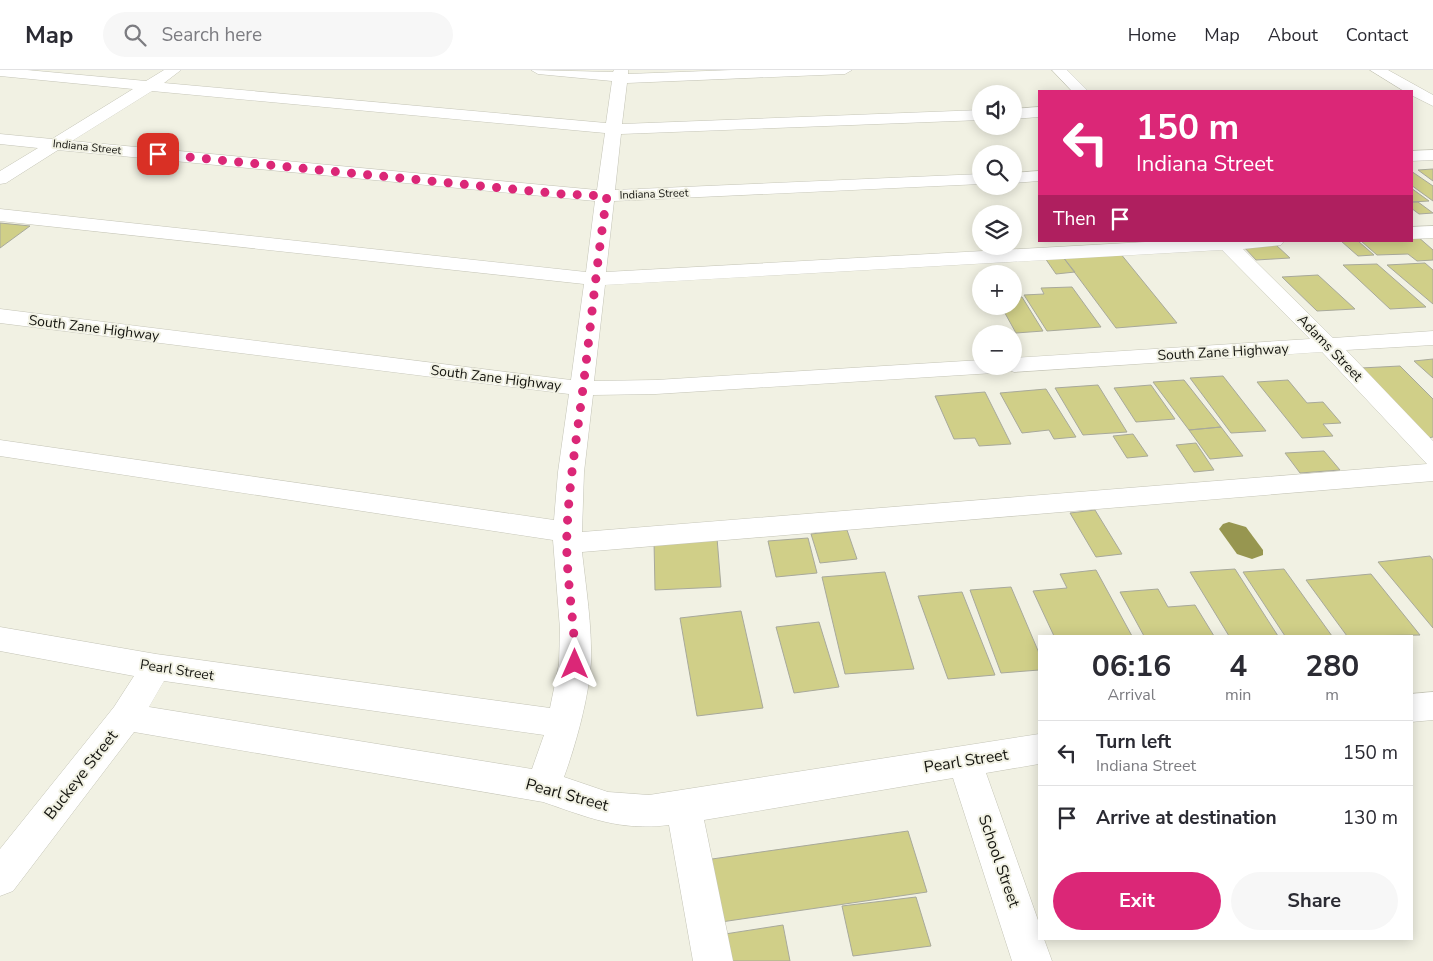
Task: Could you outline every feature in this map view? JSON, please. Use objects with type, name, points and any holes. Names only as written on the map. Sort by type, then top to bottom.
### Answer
[{"type":"street","points":[[0,179],[144,87],[174,70]]},
{"type":"street","points":[[538,70],[620,75],[845,70]]},
{"type":"street","points":[[1059,70],[1079,90]]},
{"type":"street","points":[[1377,70],[1413,90]]},
{"type":"street","points":[[0,72],[144,87],[614,129],[972,115]]},
{"type":"street","points":[[544,786],[560,740],[575,664],[575,629],[567,537],[571,472],[583,388],[594,279],[607,196],[620,75]]},
{"type":"street","points":[[1413,90],[1425,97]]},
{"type":"street","points":[[1022,113],[1038,112]]},
{"type":"street","name":"Indiana Street","points":[[0,138],[552,193],[607,196],[972,179]]},
{"type":"street","points":[[1413,156],[1433,155]]},
{"type":"street","points":[[1022,177],[1038,176]]},
{"type":"street","points":[[0,215],[594,279],[1250,242]]},
{"type":"street","points":[[1413,233],[1433,232]]},
{"type":"street","name":"Adams Street","points":[[1225,243],[1329,346],[1433,457]]},
{"type":"street","name":"South Zane Highway","points":[[0,316],[538,384],[583,388],[656,387],[972,367]]},
{"type":"street","name":"South Zane Highway","points":[[1022,365],[1433,338]]},
{"type":"street","points":[[0,448],[567,537],[1433,472]]},
{"type":"street","name":"Pearl Street","points":[[0,639],[156,667],[563,724]]},
{"type":"street","name":"Buckeye Street","points":[[2,873],[126,717],[156,667]]},
{"type":"street","points":[[1413,708],[1433,706]]},
{"type":"street","name":"Pearl Street","points":[[126,717],[544,786],[608,808],[649,810],[684,807],[1038,749]]},
{"type":"street","name":"School Street","points":[[965,761],[1032,961]]},
{"type":"street","points":[[684,807],[713,961]]},
{"type":"shaded area","points":[[1229,522],[1246,527],[1263,550],[1263,555],[1252,559],[1237,554],[1219,529],[1223,524]]},
{"type":"building","points":[[1433,169],[1433,181],[1418,170]]},
{"type":"building","points":[[1413,172],[1433,186],[1433,201],[1413,186]]},
{"type":"building","points":[[1413,189],[1429,201],[1413,202]]},
{"type":"building","points":[[1413,202],[1418,202],[1433,213],[1419,214],[1413,210]]},
{"type":"building","points":[[0,223],[30,226],[0,248]]},
{"type":"building","points":[[1417,236],[1433,250],[1433,260],[1417,261],[1408,254],[1377,255],[1362,242],[1413,242],[1413,237]]},
{"type":"building","points":[[1342,242],[1359,242],[1374,255],[1358,256]]},
{"type":"building","points":[[1275,244],[1290,258],[1256,260],[1242,245]]},
{"type":"building","points":[[1120,253],[1177,323],[1116,328],[1063,257]]},
{"type":"building","points":[[1063,257],[1075,272],[1056,274],[1045,258]]},
{"type":"building","points":[[1425,263],[1433,270],[1433,304],[1387,265]]},
{"type":"building","points":[[1377,264],[1426,307],[1390,309],[1343,265]]},
{"type":"building","points":[[1318,275],[1355,309],[1317,311],[1282,277]]},
{"type":"building","points":[[1072,287],[1101,327],[1047,331],[1024,295],[1044,294],[1041,288]]},
{"type":"building","points":[[1022,297],[1043,331],[1022,333],[1022,325],[1012,325],[1006,315],[1022,315]]},
{"type":"building","points":[[1433,359],[1433,378],[1414,361]]},
{"type":"building","points":[[1400,366],[1433,399],[1433,437],[1428,438],[1361,368]]},
{"type":"building","points":[[1223,376],[1266,431],[1231,433],[1190,378]]},
{"type":"building","points":[[1184,380],[1221,427],[1189,430],[1153,382]]},
{"type":"building","points":[[1288,380],[1307,403],[1323,402],[1341,423],[1323,424],[1333,436],[1302,438],[1257,382]]},
{"type":"building","points":[[1098,385],[1127,432],[1083,435],[1055,388]]},
{"type":"building","points":[[1151,385],[1175,419],[1136,422],[1114,388]]},
{"type":"building","points":[[1046,389],[1076,437],[1054,439],[1049,430],[1022,433],[1000,393]]},
{"type":"building","points":[[985,392],[1011,444],[979,446],[975,438],[954,439],[935,396]]},
{"type":"building","points":[[1221,427],[1243,456],[1210,459],[1189,430]]},
{"type":"building","points":[[1133,434],[1148,456],[1127,458],[1113,436]]},
{"type":"building","points":[[1196,443],[1214,470],[1194,472],[1176,445]]},
{"type":"building","points":[[1324,451],[1340,470],[1300,473],[1285,453]]},
{"type":"building","points":[[1095,510],[1122,554],[1096,557],[1070,513]]},
{"type":"building","points":[[847,530],[857,559],[820,563],[811,534]]},
{"type":"building","points":[[717,538],[721,587],[655,590],[654,541]]},
{"type":"building","points":[[808,538],[817,573],[776,577],[768,541]]},
{"type":"building","points":[[1430,556],[1433,560],[1433,628],[1378,562]]},
{"type":"building","points":[[1235,569],[1277,635],[1228,635],[1190,572]]},
{"type":"building","points":[[1284,569],[1331,635],[1284,635],[1243,572]]},
{"type":"building","points":[[1096,570],[1131,635],[1054,635],[1033,591],[1067,588],[1060,574]]},
{"type":"building","points":[[885,572],[914,669],[845,674],[822,577]]},
{"type":"building","points":[[1371,574],[1420,635],[1346,635],[1306,580]]},
{"type":"building","points":[[1011,587],[1038,651],[1038,670],[1001,673],[970,590]]},
{"type":"building","points":[[1158,589],[1168,607],[1195,605],[1213,635],[1143,635],[1120,592]]},
{"type":"building","points":[[962,592],[995,675],[948,679],[918,596]]},
{"type":"building","points":[[741,611],[763,708],[697,716],[680,618]]},
{"type":"building","points":[[819,622],[839,687],[794,693],[776,627]]},
{"type":"building","points":[[908,831],[927,892],[721,922],[712,859]]},
{"type":"building","points":[[916,897],[931,946],[853,956],[842,906]]},
{"type":"building","points":[[783,925],[790,961],[729,961],[725,934]]},
{"type":"route","points":[[158,154],[562,194],[607,196],[594,279],[583,388],[571,472],[567,543],[568,574],[575,629],[575,664]]}]
